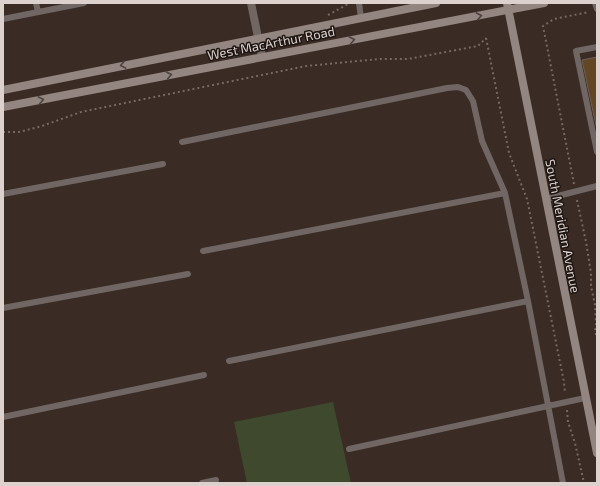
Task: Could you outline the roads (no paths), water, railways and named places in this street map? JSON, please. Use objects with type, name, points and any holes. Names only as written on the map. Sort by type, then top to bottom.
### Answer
[{"type":"street","points":[[251,3],[262,57]]},
{"type":"street","name":"West MacArthur Road","points":[[3,90],[436,3]]},
{"type":"street","name":"West MacArthur Road","points":[[3,107],[262,57],[507,6],[544,3]]},
{"type":"street","name":"South Meridian Avenue","points":[[507,6],[597,453]]},
{"type":"lane","points":[[36,3],[38,12]]},
{"type":"lane","points":[[3,19],[84,3]]},
{"type":"lane","points":[[359,3],[362,18]]},
{"type":"lane","points":[[596,3],[597,9]]},
{"type":"lane","points":[[597,47],[576,50],[586,86],[594,125],[597,152]]},
{"type":"lane","points":[[182,142],[447,88],[466,90],[473,101],[482,141],[505,193],[528,301],[562,483]]},
{"type":"lane","points":[[3,194],[163,164]]},
{"type":"lane","points":[[546,199],[597,186]]},
{"type":"lane","points":[[203,251],[505,193]]},
{"type":"lane","points":[[3,308],[188,274]]},
{"type":"lane","points":[[229,361],[528,301]]},
{"type":"lane","points":[[3,417],[204,375]]},
{"type":"lane","points":[[349,449],[585,398]]},
{"type":"lane","points":[[202,483],[216,480]]}]
